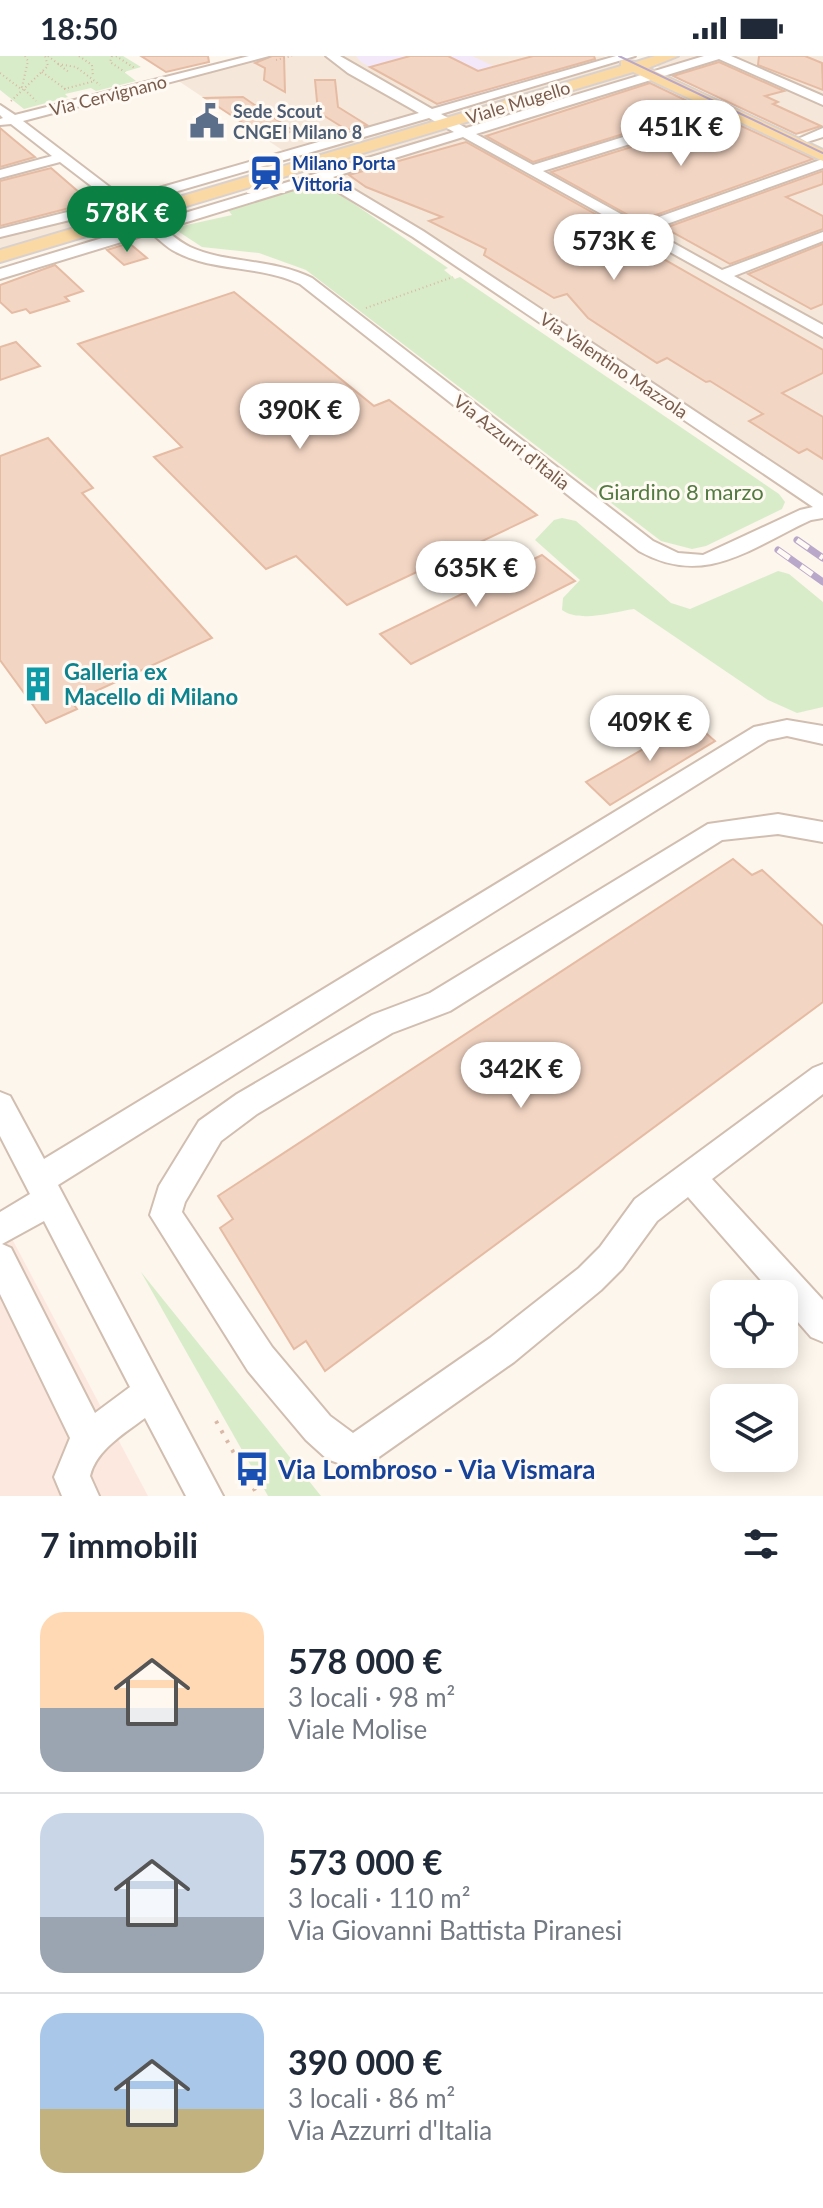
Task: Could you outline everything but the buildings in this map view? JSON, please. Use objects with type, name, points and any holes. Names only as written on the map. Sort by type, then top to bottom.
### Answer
[{"type":"main road","points":[[637,62],[725,110],[823,151]]},
{"type":"main road","points":[[637,62],[815,135],[823,151]]},
{"type":"main road","name":"Viale Mugello","points":[[0,256],[447,123],[637,62]]},
{"type":"street","name":"Via Cervignano","points":[[7,121],[263,56]]},
{"type":"street","points":[[637,62],[719,56],[823,101]]},
{"type":"street","points":[[337,58],[531,170],[819,325]]},
{"type":"street","points":[[637,62],[823,151]]},
{"type":"street","name":"Viale Mugello","points":[[133,216],[430,113],[637,62]]},
{"type":"street","name":"Viale Mugello","points":[[133,216],[323,177],[466,133],[637,62]]},
{"type":"street","name":"Via Azzurri d'Italia","points":[[4,106],[7,121],[61,158],[133,216],[167,250],[195,262],[219,264],[241,261],[281,268],[306,281],[635,538],[664,557],[706,561],[810,513],[823,512]]},
{"type":"street","points":[[531,170],[725,110]]},
{"type":"street","points":[[0,174],[61,158]]},
{"type":"street","points":[[638,229],[823,163]]},
{"type":"street","name":"Via Valentino Mazzola","points":[[323,177],[431,243],[823,505]]},
{"type":"street","points":[[0,233],[133,216]]},
{"type":"street","points":[[0,274],[133,216]]},
{"type":"street","points":[[722,275],[823,236]]},
{"type":"street","name":"Via Azzurri d'Italia","points":[[795,520],[823,518]]},
{"type":"street","points":[[0,1229],[44,1189],[762,733],[787,728],[823,735]]},
{"type":"street","points":[[823,832],[778,824],[717,831],[440,1002],[382,1024],[247,1104],[210,1131],[170,1197],[166,1215],[260,1359],[318,1428],[339,1447],[357,1452],[502,1350],[590,1279],[611,1258],[646,1210],[823,1077]]},
{"type":"street","points":[[0,1106],[205,1496]]},
{"type":"street","points":[[690,1177],[823,1325]]},
{"type":"street","points":[[0,1259],[90,1441]]},
{"type":"street","points":[[81,1496],[72,1477],[73,1467],[90,1441],[150,1393]]},
{"type":"path","points":[[24,91],[22,83],[28,61],[25,56]]},
{"type":"path","points":[[4,106],[48,66],[47,56]]},
{"type":"path","points":[[47,56],[70,73]]},
{"type":"path","points":[[79,56],[92,65],[94,80]]},
{"type":"path","points":[[112,56],[110,62],[125,72]]},
{"type":"path","points":[[116,56],[136,69]]},
{"type":"path","points":[[58,64],[76,67],[106,89]]},
{"type":"path","points":[[42,72],[71,94]]},
{"type":"path","points":[[0,73],[42,106]]},
{"type":"path","points":[[64,89],[94,80]]},
{"type":"path","points":[[359,310],[453,277]]},
{"type":"path","points":[[216,1421],[258,1496]]},
{"type":"shaded area","points":[[265,56],[604,56],[823,161],[823,501],[359,193],[282,150],[177,80]]},
{"type":"shaded area","points":[[356,56],[472,56],[525,81],[439,105],[361,62]]},
{"type":"shaded area","points":[[674,56],[823,56],[823,131],[807,137],[650,63]]},
{"type":"shaded area","points":[[0,129],[92,206],[123,218],[0,255]]},
{"type":"shaded area","points":[[0,1216],[148,1496],[0,1496]]},
{"type":"green space","points":[[0,56],[123,56],[141,67],[124,72],[136,81],[96,91],[91,88],[65,94],[68,97],[24,109],[0,90]]},
{"type":"green space","name":"Giardino 8 marzo","points":[[322,182],[448,268],[444,270],[455,279],[460,277],[779,494],[785,502],[782,509],[706,546],[692,549],[661,541],[306,270],[259,253],[202,247],[173,228],[232,215],[228,210]]},
{"type":"green space","points":[[554,520],[576,521],[671,603],[690,609],[778,571],[789,574],[823,602],[823,707],[797,713],[768,700],[634,609],[587,616],[562,610],[563,598],[580,580],[535,540]]},
{"type":"green space","points":[[141,1272],[321,1496],[268,1496]]},
{"type":"tram line","points":[[619,56],[823,153]]},
{"type":"railway","points":[[797,540],[823,558]]},
{"type":"railway","points":[[778,550],[823,582]]},
{"type":"place","name":"Sede Scout CNGEI Milano 8","points":[[207,121]]},
{"type":"place","name":"Milano Porta Vittoria","points":[[266,173]]},
{"type":"place","name":"Galleria ex Macello di Milano","points":[[38,684]]},
{"type":"place","name":"Via Lombroso - Via Vismara","points":[[252,1469]]}]
